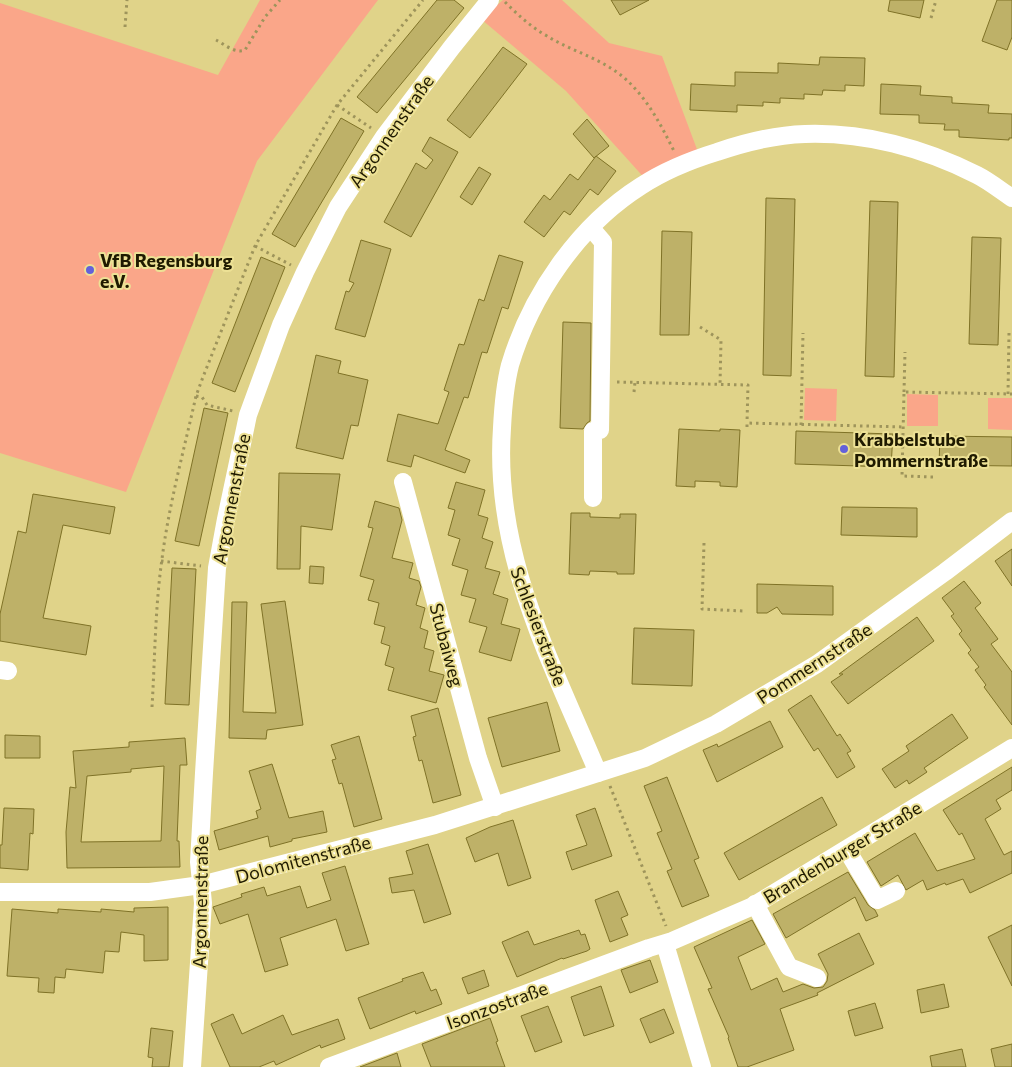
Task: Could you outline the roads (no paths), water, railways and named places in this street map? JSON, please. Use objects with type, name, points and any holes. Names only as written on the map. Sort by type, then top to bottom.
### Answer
[{"type":"street","name":"Argonnenstraße","points":[[192,1067],[203,903],[199,862],[217,568],[248,415],[281,325],[338,207],[384,136],[452,46],[490,0]]},
{"type":"street","name":"Schlesierstraße","points":[[602,772],[535,626],[517,570],[502,497],[502,428],[510,368],[525,323],[554,273],[591,228],[614,206],[642,185],[681,164],[743,143],[771,137],[806,134],[848,136],[915,149],[980,176],[1012,198]]},
{"type":"street","points":[[591,228],[603,242],[600,430],[593,430],[593,498]]},
{"type":"street","name":"Stubaiweg","points":[[403,482],[478,758],[495,807]]},
{"type":"street","name":"Pommernstraße","points":[[602,772],[645,758],[742,710],[849,641],[1012,521]]},
{"type":"street","name":"Brandenburger Straße","points":[[667,938],[755,904],[847,850],[1012,748]]},
{"type":"street","name":"Dolomitenstraße","points":[[0,892],[150,892],[201,885],[435,825],[602,772]]},
{"type":"street","points":[[847,850],[877,900],[896,891]]},
{"type":"street","points":[[755,904],[789,967],[817,978]]},
{"type":"street","points":[[667,938],[702,1067]]},
{"type":"street","name":"Isonzostraße","points":[[329,1067],[640,952],[667,938]]},
{"type":"place","name":"VfB Regensburg e.V.","points":[[90,270]]},
{"type":"place","name":"Krabbelstube Pommernstraße","points":[[844,449]]}]
